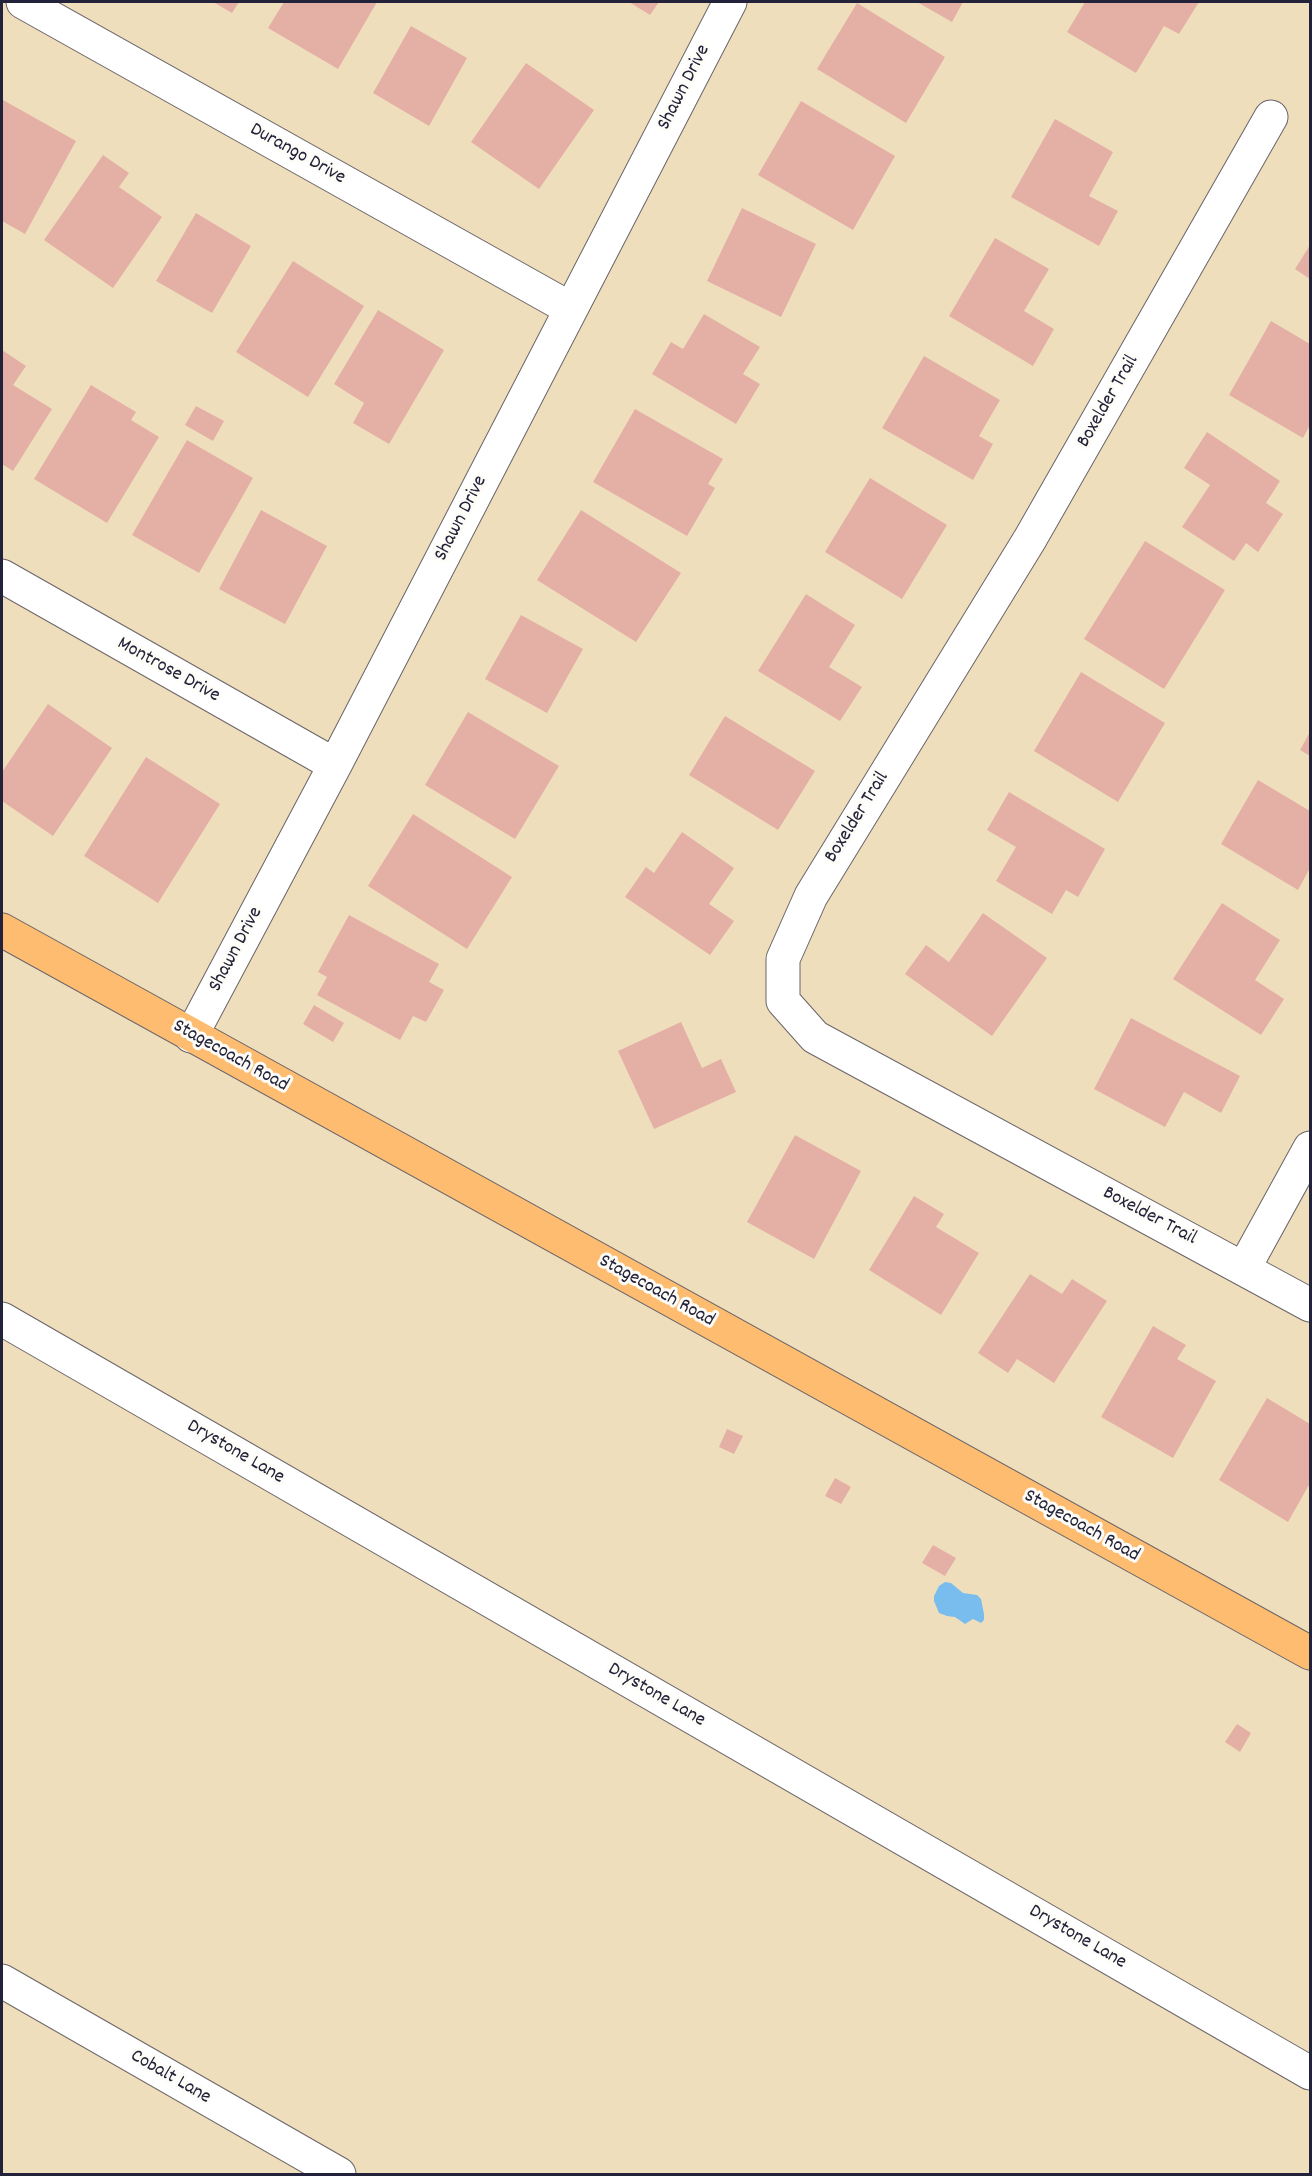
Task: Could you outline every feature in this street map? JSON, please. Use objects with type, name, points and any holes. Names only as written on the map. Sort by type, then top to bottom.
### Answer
[{"type":"main road","name":"Stagecoach Road","points":[[2,930],[1311,1653]]},
{"type":"street","name":"Durango Drive","points":[[23,2],[571,309]]},
{"type":"street","name":"Shawn Drive","points":[[191,1036],[336,765],[730,2]]},
{"type":"street","name":"Boxelder Trail","points":[[1271,117],[1030,539],[811,896],[783,959],[783,1001],[815,1037],[1311,1305]]},
{"type":"street","name":"Montrose Drive","points":[[2,576],[336,765]]},
{"type":"street","points":[[1244,1268],[1311,1148]]},
{"type":"street","name":"Drystone Lane","points":[[2,1319],[1311,2073]]},
{"type":"street","name":"Cobalt Lane","points":[[2,1981],[339,2175]]},
{"type":"water","points":[[945,1582],[951,1583],[963,1593],[977,1595],[981,1599],[984,1620],[981,1623],[973,1619],[965,1624],[955,1617],[939,1613],[934,1596],[939,1586]]},
{"type":"building","points":[[213,2],[239,2],[232,13]]},
{"type":"building","points":[[284,2],[377,2],[338,69],[268,28]]},
{"type":"building","points":[[629,2],[659,2],[650,15]]},
{"type":"building","points":[[917,2],[963,2],[952,22]]},
{"type":"building","points":[[1085,2],[1199,2],[1179,34],[1164,26],[1136,73],[1067,32]]},
{"type":"building","points":[[857,3],[945,57],[906,123],[817,69]]},
{"type":"building","points":[[411,26],[467,58],[429,126],[373,93]]},
{"type":"building","points":[[526,63],[594,110],[539,189],[471,142]]},
{"type":"building","points":[[3,100],[76,141],[25,234],[2,221]]},
{"type":"building","points":[[801,101],[895,156],[853,230],[758,175]]},
{"type":"building","points":[[1055,119],[1113,152],[1089,196],[1118,211],[1099,246],[1011,197]]},
{"type":"building","points":[[103,155],[129,173],[119,187],[162,217],[113,288],[44,240]]},
{"type":"building","points":[[742,208],[816,244],[781,317],[707,281]]},
{"type":"building","points":[[196,213],[251,246],[212,313],[156,281]]},
{"type":"building","points":[[995,238],[1049,269],[1024,311],[1054,329],[1033,366],[949,316]]},
{"type":"building","points":[[1310,245],[1310,279],[1295,269]]},
{"type":"building","points":[[293,261],[364,306],[308,397],[236,352]]},
{"type":"building","points":[[378,310],[444,350],[389,444],[353,423],[364,403],[334,384]]},
{"type":"building","points":[[704,314],[760,347],[743,374],[760,384],[736,424],[652,374],[671,342],[683,349]]},
{"type":"building","points":[[1271,321],[1310,344],[1310,425],[1303,438],[1229,395]]},
{"type":"building","points":[[2,350],[26,366],[13,385],[52,409],[13,471],[2,464]]},
{"type":"building","points":[[924,356],[1000,400],[979,436],[993,444],[973,480],[882,428]]},
{"type":"building","points":[[91,385],[136,412],[131,420],[159,437],[107,523],[34,479]]},
{"type":"building","points":[[196,406],[224,421],[213,441],[185,425]]},
{"type":"building","points":[[635,409],[723,459],[708,484],[715,488],[687,536],[593,482]]},
{"type":"building","points":[[1207,432],[1280,481],[1266,503],[1283,514],[1258,552],[1246,543],[1234,561],[1182,527],[1210,485],[1184,468]]},
{"type":"building","points":[[187,440],[253,478],[199,573],[132,535]]},
{"type":"building","points":[[870,478],[947,525],[902,599],[825,552]]},
{"type":"building","points":[[261,510],[327,546],[285,624],[219,589]]},
{"type":"building","points":[[581,510],[681,573],[636,642],[537,580]]},
{"type":"building","points":[[1145,541],[1225,590],[1164,689],[1084,639]]},
{"type":"building","points":[[806,594],[855,625],[829,667],[862,687],[840,721],[758,671]]},
{"type":"building","points":[[521,615],[583,649],[547,713],[485,679]]},
{"type":"building","points":[[1081,672],[1165,723],[1118,802],[1034,751]]},
{"type":"building","points":[[48,704],[112,748],[53,836],[2,801],[2,772]]},
{"type":"building","points":[[468,712],[559,766],[515,839],[425,785]]},
{"type":"building","points":[[725,716],[815,771],[778,830],[689,775]]},
{"type":"building","points":[[1310,732],[1310,756],[1300,750]]},
{"type":"building","points":[[146,757],[220,804],[158,903],[84,856]]},
{"type":"building","points":[[1258,780],[1310,811],[1310,868],[1298,890],[1221,844]]},
{"type":"building","points":[[1009,792],[1105,849],[1078,897],[1066,890],[1052,914],[996,881],[1016,847],[987,830]]},
{"type":"building","points":[[413,814],[512,877],[467,949],[368,886]]},
{"type":"building","points":[[682,832],[734,868],[709,904],[734,921],[710,955],[625,897],[646,867],[654,873]]},
{"type":"building","points":[[1222,903],[1280,940],[1255,980],[1284,999],[1261,1035],[1173,979]]},
{"type":"building","points":[[983,913],[1047,958],[992,1036],[905,974],[926,945],[949,962]]},
{"type":"building","points":[[349,915],[439,964],[429,982],[444,990],[426,1022],[413,1016],[400,1040],[317,995],[327,977],[318,972]]},
{"type":"building","points":[[314,1005],[344,1023],[333,1042],[303,1024]]},
{"type":"building","points":[[1131,1018],[1240,1076],[1221,1113],[1184,1092],[1165,1127],[1094,1089]]},
{"type":"building","points":[[681,1022],[702,1068],[721,1059],[736,1092],[654,1129],[618,1051]]},
{"type":"building","points":[[795,1135],[861,1171],[814,1259],[747,1222]]},
{"type":"building","points":[[914,1196],[944,1214],[936,1227],[979,1253],[941,1315],[869,1270]]},
{"type":"building","points":[[1030,1274],[1062,1294],[1072,1279],[1107,1301],[1054,1383],[1017,1359],[1008,1373],[978,1353]]},
{"type":"building","points":[[1153,1326],[1186,1345],[1177,1359],[1216,1381],[1173,1458],[1101,1417]]},
{"type":"building","points":[[1267,1398],[1310,1424],[1310,1483],[1288,1522],[1219,1480]]},
{"type":"building","points":[[727,1429],[743,1436],[734,1454],[719,1447]]},
{"type":"building","points":[[835,1478],[851,1487],[841,1504],[825,1496]]},
{"type":"building","points":[[933,1545],[956,1558],[945,1576],[922,1563]]},
{"type":"building","points":[[1237,1724],[1251,1733],[1240,1752],[1225,1742]]}]
